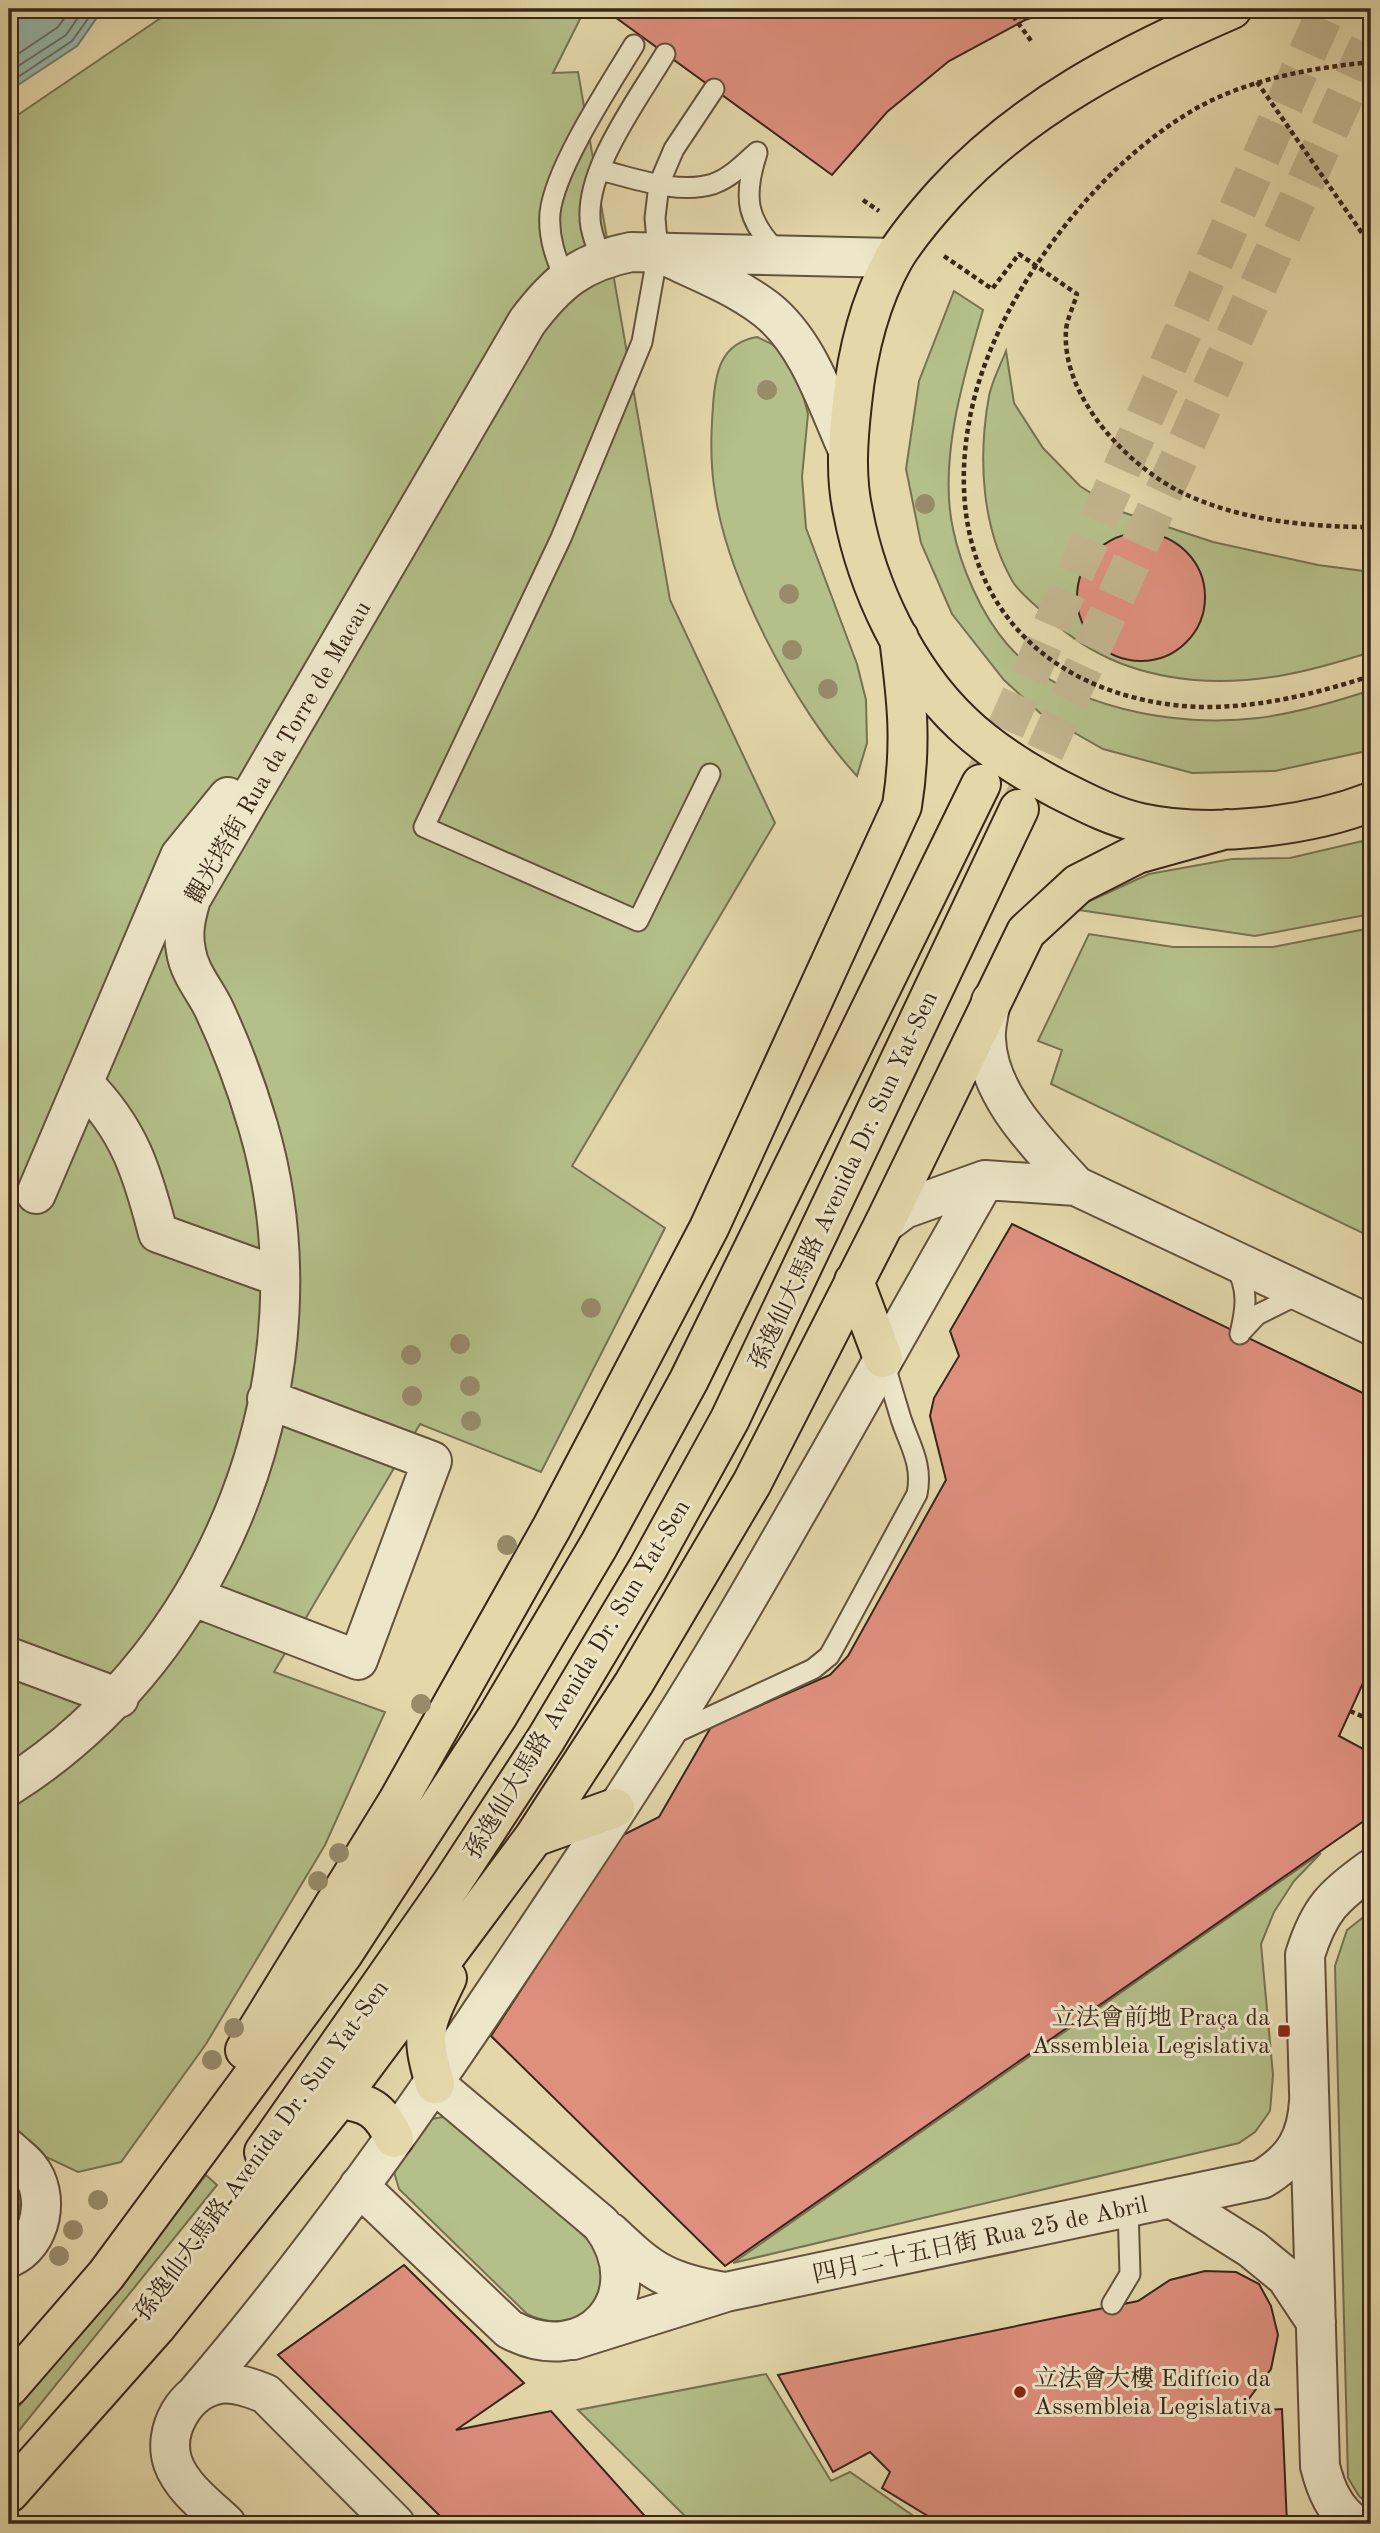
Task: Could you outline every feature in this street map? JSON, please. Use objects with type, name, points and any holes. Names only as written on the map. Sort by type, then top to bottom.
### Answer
[{"type":"main road","points":[[1232,9],[1156,42],[1079,83],[1009,133],[940,199],[894,258],[870,318],[858,365],[847,448],[852,509],[861,547],[899,638],[928,683],[961,723],[1016,765],[1087,804],[1138,823],[1177,829],[1227,829],[1277,824],[1371,802]]},
{"type":"main road","points":[[106,2275],[398,1801],[552,1527],[709,1228],[902,806],[909,761],[909,716],[899,638]]},
{"type":"main road","name":"孫逸仙大馬路 Avenida Dr. Sun Yat-Sen","points":[[9,2387],[106,2275],[343,1954],[497,1717],[592,1557],[689,1380],[981,784]]},
{"type":"main road","name":"孫逸仙大馬路 Avenida Dr. Sun Yat-Sen","points":[[9,2473],[79,2394],[231,2198],[326,2068],[546,1739],[648,1568],[730,1419],[1019,809]]},
{"type":"main road","points":[[9,2493],[156,2327],[339,2099],[534,1837],[634,1683],[752,1483],[884,1224],[1026,932],[1078,884],[1137,854],[1227,829]]},
{"type":"main road","points":[[855,1281],[883,1358]]},
{"type":"main road","points":[[534,1837],[615,1808]]},
{"type":"main road","points":[[435,2084],[424,2038],[428,2019],[480,1910]]},
{"type":"main road","points":[[339,2099],[363,2102],[378,2112],[394,2138]]},
{"type":"street","points":[[601,258],[631,252],[658,252],[894,258]]},
{"type":"street","points":[[658,252],[731,286],[768,311],[795,341],[808,363],[847,448]]},
{"type":"street","name":"觀光塔街 Rua da Torre de Macau","points":[[9,1786],[72,1742],[119,1698],[170,1634],[194,1597],[238,1504],[256,1450],[267,1399],[278,1324],[280,1277],[276,1216],[266,1154],[232,1051],[186,952],[184,927],[191,899],[527,322],[544,299],[565,280],[601,258]]},
{"type":"street","points":[[36,1194],[180,856],[306,701]]},
{"type":"street","points":[[991,1001],[986,1039],[993,1073],[1013,1110],[1076,1186]]},
{"type":"street","points":[[83,1083],[105,1105],[123,1130],[139,1162],[158,1233],[280,1277]]},
{"type":"street","points":[[226,2524],[185,2484],[173,2463],[170,2437],[178,2414],[254,2326],[435,2084],[731,1626],[985,1180]]},
{"type":"street","points":[[884,1224],[904,1209],[985,1180],[1076,1186],[1371,1325]]},
{"type":"street","points":[[194,1597],[358,1660],[432,1461],[267,1399]]},
{"type":"street","points":[[9,1657],[119,1698]]},
{"type":"street","points":[[1354,2524],[1343,2516],[1327,2492],[1320,2466],[1305,1955],[1316,1921],[1337,1893],[1371,1869]]},
{"type":"street","name":"四月二十五日街 Rua 25 de Abril","points":[[435,2084],[601,2224],[643,2264],[681,2284],[726,2292]]},
{"type":"street","name":"四月二十五日街 Rua 25 de Abril","points":[[359,2186],[509,2329],[528,2339],[551,2344],[573,2340],[726,2292],[1262,2179],[1282,2166],[1298,2148],[1308,2125],[1310,2101]]},
{"type":"street","points":[[9,2149],[30,2168],[38,2186],[41,2204],[39,2224],[29,2241],[9,2258]]},
{"type":"street","name":"四月二十五日街 Rua 25 de Abril","points":[[1234,2185],[1258,2187],[1280,2197],[1294,2210],[1309,2235],[1314,2259]]},
{"type":"street","points":[[1171,2198],[1252,2249],[1286,2277],[1316,2322]]},
{"type":"street","points":[[573,2340],[594,2329],[611,2311],[620,2290],[622,2266],[615,2242],[601,2224]]},
{"type":"street","points":[[254,2326],[249,2350],[251,2372],[266,2394],[395,2524]]},
{"type":"street","points":[[195,2395],[218,2384],[243,2385],[266,2394]]},
{"type":"lane","points":[[565,280],[552,247],[550,212],[566,165],[597,104],[634,45]]},
{"type":"lane","points":[[601,258],[591,225],[591,201],[600,170],[616,137],[665,54]]},
{"type":"lane","points":[[710,774],[638,921],[424,827],[561,538],[642,342],[658,252],[655,218],[659,184],[674,149],[714,89]]},
{"type":"lane","points":[[600,170],[659,184],[689,187],[713,184],[734,173],[757,152],[750,173],[748,197],[752,217],[761,235],[780,255]]},
{"type":"lane","points":[[1231,1259],[1243,1278],[1246,1296],[1240,1334],[1257,1315],[1302,1293]]},
{"type":"lane","points":[[649,1755],[681,1728],[813,1669],[828,1656],[838,1640],[917,1494],[920,1478],[918,1459],[901,1419],[883,1358]]},
{"type":"lane","points":[[1112,2304],[1130,2274],[1128,2207]]},
{"type":"path","points":[[1073,9],[1079,18]]},
{"type":"path","points":[[1013,16],[1031,42]]},
{"type":"path","points":[[1371,62],[1335,65],[1257,82],[1196,108],[1128,154],[1074,214],[1034,265],[998,334],[977,388],[964,484],[964,512],[971,544],[992,598],[1019,635],[1066,672],[1118,692],[1174,705],[1247,705],[1310,695],[1371,676]]},
{"type":"path","points":[[1257,82],[1371,246]]},
{"type":"path","points":[[974,277],[992,289],[1019,254],[1077,294],[1066,330],[1078,389],[1096,419],[1120,448],[1153,476],[1187,495],[1257,516],[1303,525],[1371,527]]},
{"type":"path","points":[[1350,1711],[1371,1720]]},
{"type":"green space","points":[[174,9],[585,9],[553,73],[578,72],[670,600],[775,823],[572,1166],[665,1228],[541,1472],[420,1424],[274,1672],[385,1712],[325,1845],[206,2044],[121,2162],[78,2172],[46,2157],[9,2122],[9,121]]},
{"type":"green space","points":[[954,291],[983,310],[961,390],[951,447],[949,502],[953,529],[973,590],[1007,644],[1030,666],[1058,684],[1123,709],[1157,716],[1192,720],[1258,718],[1315,707],[1371,690],[1371,747],[1362,752],[1275,771],[1192,773],[1103,749],[1040,713],[1004,680],[952,614],[921,543],[906,469],[919,381]]},
{"type":"green space","points":[[757,337],[772,344],[786,357],[801,387],[808,414],[802,477],[806,528],[857,664],[866,700],[867,743],[857,776],[810,715],[766,640],[732,560],[721,522],[711,456],[712,416],[718,372],[727,353],[745,340]]},
{"type":"green space","points":[[1006,351],[1014,403],[1043,448],[1080,486],[1119,511],[1213,542],[1318,565],[1371,572],[1371,652],[1284,675],[1241,680],[1194,680],[1150,673],[1110,659],[1073,638],[1056,624],[1013,582],[1002,561],[988,515],[983,467],[986,419],[990,390]]},
{"type":"green space","points":[[1371,839],[1371,914],[1255,936],[1072,909],[1149,874],[1232,859],[1290,858]]},
{"type":"green space","points":[[1371,928],[1371,1237],[1051,1084],[1062,1050],[1038,1041],[1089,934],[1173,947],[1273,947]]},
{"type":"green space","points":[[1321,1853],[1294,1881],[1274,1912],[1261,1944],[1273,2075],[1270,2111],[1255,2132],[1239,2143],[733,2263]]},
{"type":"green space","name":"立法會前地 Praça da Assembleia Legislativa","points":[[1371,1911],[1371,2506],[1359,2496],[1348,2478],[1335,1966],[1347,1930]]},
{"type":"green space","points":[[449,2116],[466,2121],[594,2246],[601,2264],[602,2281],[589,2308],[562,2321],[545,2320],[527,2314],[399,2189],[394,2172],[396,2155],[431,2119]]},
{"type":"green space","points":[[9,2175],[17,2187],[20,2208],[9,2226]]},
{"type":"green space","points":[[206,2175],[217,2185],[9,2443],[9,2418],[101,2308]]},
{"type":"green space","points":[[766,2374],[831,2481],[850,2472],[925,2524],[693,2524],[578,2410]]},
{"type":"water","points":[[9,9],[103,9],[77,46],[9,91]]},
{"type":"building","points":[[604,9],[1056,9],[1025,20],[949,61],[887,112],[832,175]]},
{"type":"building","points":[[1141,533],[1165,538],[1186,552],[1200,573],[1205,597],[1200,621],[1186,642],[1165,656],[1141,661],[1117,656],[1096,642],[1082,621],[1077,597],[1082,573],[1096,552],[1117,538]]},
{"type":"building","points":[[1012,1224],[1371,1397],[1371,1686],[1363,1683],[1339,1736],[1371,1753],[1371,1816],[725,2266],[491,2036],[621,1836],[659,1817],[711,1727],[830,1675],[848,1656],[946,1480],[930,1416],[934,1398],[959,1356],[950,1331]]},
{"type":"building","points":[[404,2265],[524,2383],[456,2430],[551,2411],[652,2524],[448,2524],[278,2355]]},
{"type":"building","name":"立法會大樓 Edifício da Assembleia Legislativa","points":[[1205,2271],[1236,2272],[1259,2284],[1271,2306],[1278,2335],[1271,2369],[1239,2412],[1282,2409],[1287,2524],[941,2524],[882,2488],[890,2472],[870,2452],[833,2472],[778,2375],[1138,2301],[1170,2280]]},
{"type":"tunnel","points":[[982,782],[1327,9]]},
{"type":"tunnel","points":[[1021,804],[1371,39]]},
{"type":"place","name":"立法會前地 Praça da Assembleia Legislativa","points":[[1284,2031]]},
{"type":"place","name":"立法會大樓 Edifício da Assembleia Legislativa","points":[[1020,2392]]}]
